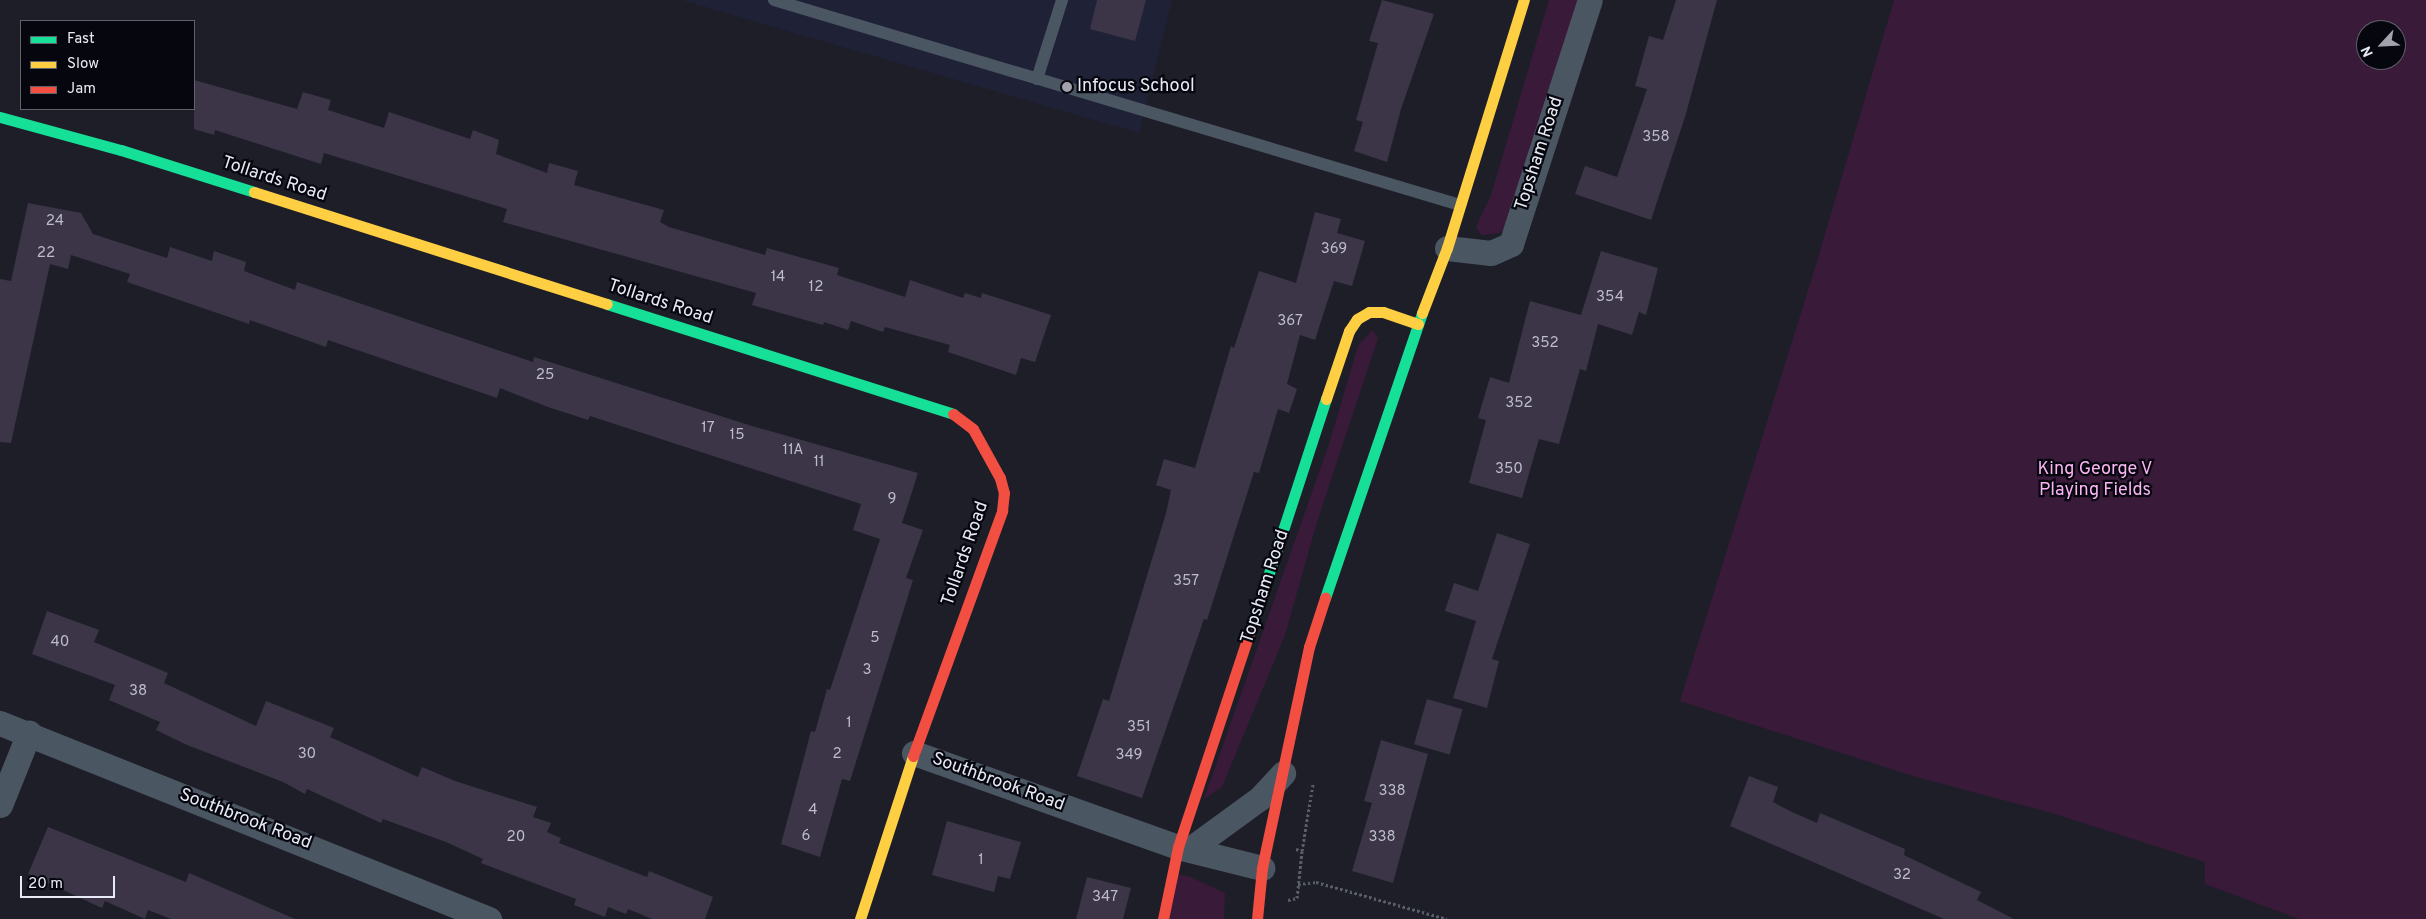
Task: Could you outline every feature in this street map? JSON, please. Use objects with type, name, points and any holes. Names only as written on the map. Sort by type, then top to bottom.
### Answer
[{"type":"street","points":[[1257,919],[1262,868],[1309,647],[1418,324],[1447,248],[1524,0]]},
{"type":"street","name":"Topsham Road","points":[[1447,248],[1491,252],[1511,244],[1590,0]]},
{"type":"street","name":"Tollards Road","points":[[0,117],[121,150],[953,414],[973,430],[990,455],[1004,493],[1002,511],[914,753]]},
{"type":"street","name":"Topsham Road","points":[[1163,919],[1349,331],[1357,319],[1369,312],[1383,312],[1418,324]]},
{"type":"street","name":"Southbrook Road","points":[[0,723],[489,919]]},
{"type":"street","points":[[0,805],[29,734]]},
{"type":"street","name":"Southbrook Road","points":[[860,919],[914,753],[1184,848],[1262,868]]},
{"type":"street","points":[[1184,848],[1260,798],[1283,773]]},
{"type":"lane","points":[[774,0],[1460,205]]},
{"type":"lane","points":[[1037,79],[1062,0]]},
{"type":"path","points":[[1298,884],[1316,882],[1447,919]]},
{"type":"shaded area","name":"Infocus School","points":[[681,0],[1172,0],[1139,133]]},
{"type":"green space","points":[[1549,0],[1579,0],[1507,223],[1501,233],[1481,235],[1476,227],[1491,195]]},
{"type":"green space","name":"King George V Playing Fields","points":[[1894,0],[2426,0],[2426,919],[2299,919],[2205,884],[2205,862],[2052,813],[1913,776],[1680,701],[1815,268]]},
{"type":"green space","points":[[1372,330],[1378,338],[1317,522],[1285,635],[1222,787],[1204,799],[1329,444],[1358,346]]},
{"type":"green space","points":[[1173,874],[1188,876],[1225,893],[1224,919],[1164,919]]},
{"type":"building","points":[[1097,0],[1146,0],[1135,41],[1090,29]]},
{"type":"building","points":[[1382,0],[1434,14],[1401,109],[1387,162],[1354,151],[1363,122],[1356,120],[1378,43],[1369,41]]},
{"type":"building","points":[[1676,0],[1717,0],[1685,117],[1651,220],[1575,194],[1585,166],[1617,177],[1647,89],[1635,86],[1649,36],[1663,40]]},
{"type":"building","points":[[195,80],[297,109],[303,92],[331,100],[328,110],[384,128],[389,112],[470,139],[473,130],[499,140],[496,154],[547,173],[549,163],[578,171],[574,185],[664,210],[660,222],[669,227],[765,255],[767,248],[839,268],[837,275],[905,297],[910,280],[963,298],[965,293],[981,298],[982,293],[1051,315],[1035,362],[1021,358],[1016,375],[948,352],[950,345],[885,327],[883,332],[851,321],[848,330],[824,322],[823,325],[752,305],[756,293],[503,222],[507,209],[324,153],[321,164],[215,130],[214,135],[194,129]]},
{"type":"building","points":[[28,203],[81,213],[93,234],[167,258],[170,247],[212,261],[214,251],[246,262],[244,271],[295,290],[297,282],[533,362],[534,357],[752,426],[918,473],[902,523],[923,530],[906,578],[913,580],[850,781],[842,779],[820,857],[781,844],[811,731],[815,732],[827,689],[830,690],[880,539],[853,530],[861,504],[590,416],[588,420],[500,388],[497,398],[328,340],[326,347],[250,320],[249,324],[127,282],[130,274],[71,255],[68,269],[50,264],[11,443],[0,442],[0,279],[11,281]]},
{"type":"building","points":[[1315,212],[1341,219],[1337,233],[1365,241],[1352,286],[1334,281],[1315,340],[1300,335],[1287,384],[1297,389],[1289,413],[1278,409],[1259,473],[1254,472],[1207,620],[1204,619],[1142,798],[1077,776],[1103,699],[1109,701],[1166,513],[1171,490],[1156,485],[1164,459],[1195,468],[1231,346],[1234,348],[1259,271],[1296,283]]},
{"type":"building","points":[[1601,251],[1658,268],[1646,315],[1639,312],[1632,335],[1598,324],[1586,371],[1580,369],[1559,444],[1539,439],[1522,498],[1469,483],[1486,420],[1478,418],[1490,377],[1509,383],[1530,301],[1581,315]]},
{"type":"building","points":[[1497,533],[1530,544],[1492,659],[1499,661],[1487,708],[1453,698],[1476,621],[1445,611],[1454,583],[1478,591]]},
{"type":"building","points":[[47,611],[99,630],[94,642],[168,673],[164,683],[256,726],[266,701],[334,728],[330,737],[418,777],[422,767],[455,781],[537,807],[533,817],[551,823],[547,832],[561,838],[559,843],[647,877],[649,871],[713,897],[705,919],[652,919],[628,909],[626,914],[608,907],[605,917],[574,905],[576,899],[481,863],[483,859],[446,842],[383,819],[381,823],[307,789],[305,794],[283,782],[187,745],[156,730],[160,722],[109,700],[115,685],[32,654]]},
{"type":"building","points":[[1427,699],[1463,709],[1450,754],[1414,744]]},
{"type":"building","points":[[1381,740],[1428,754],[1393,883],[1352,871],[1372,803],[1364,801]]},
{"type":"building","points":[[1749,776],[1778,787],[1773,802],[1817,823],[1820,813],[1905,849],[1904,855],[1981,892],[1977,900],[2014,919],[1944,919],[1730,826]]},
{"type":"building","points":[[947,821],[1021,842],[1010,879],[998,876],[994,892],[932,875]]},
{"type":"building","points":[[48,827],[186,882],[189,873],[295,919],[171,919],[148,910],[145,919],[105,901],[102,908],[28,874]]},
{"type":"building","points":[[1087,877],[1131,888],[1123,919],[1076,919]]},
{"type":"traffic: fast","points":[[0,117],[121,150],[254,192]]},
{"type":"traffic: fast","points":[[607,304],[953,414]]},
{"type":"traffic: fast","points":[[1325,598],[1422,313]]},
{"type":"traffic: fast","points":[[1252,625],[1326,399]]},
{"type":"traffic: slow","points":[[1422,313],[1447,248],[1524,0]]},
{"type":"traffic: slow","points":[[254,192],[607,304]]},
{"type":"traffic: slow","points":[[1326,399],[1349,331],[1357,319],[1369,312],[1383,312],[1418,324]]},
{"type":"traffic: slow","points":[[860,919],[913,756]]},
{"type":"traffic: jam","points":[[913,756],[1002,511],[1004,493],[1000,478],[973,429],[953,414]]},
{"type":"traffic: jam","points":[[1257,919],[1262,868],[1309,647],[1325,598]]},
{"type":"traffic: jam","points":[[1163,919],[1178,847],[1252,625]]},
{"type":"place","name":"Infocus School","points":[[1067,87]]}]
